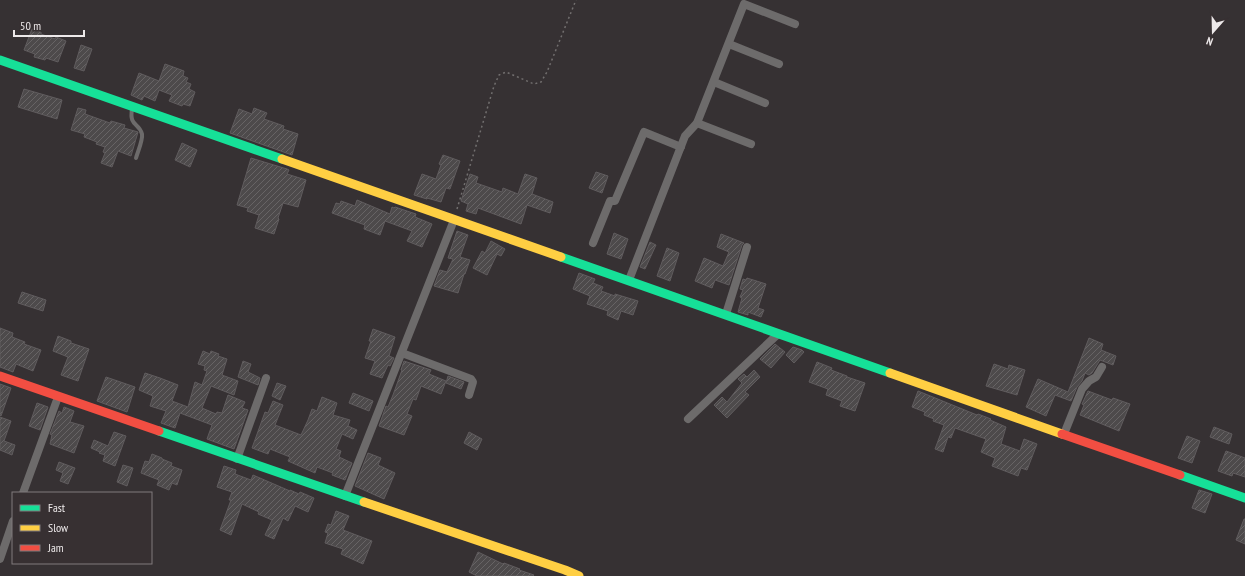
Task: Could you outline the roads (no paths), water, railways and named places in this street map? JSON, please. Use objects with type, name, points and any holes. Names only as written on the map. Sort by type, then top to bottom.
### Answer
[{"type":"street","points":[[629,280],[685,136],[697,123],[744,4],[795,24]]},
{"type":"street","points":[[729,44],[779,64]]},
{"type":"street","points":[[0,60],[726,314],[778,334],[1245,498]]},
{"type":"street","points":[[714,82],[765,103]]},
{"type":"street","points":[[697,123],[750,144]]},
{"type":"street","points":[[593,243],[610,201],[615,201],[644,132],[681,147]]},
{"type":"street","points":[[345,496],[454,220]]},
{"type":"street","points":[[726,314],[747,247]]},
{"type":"street","points":[[688,419],[778,334]]},
{"type":"street","points":[[402,353],[471,379],[472,382],[469,395]]},
{"type":"street","points":[[1064,434],[1082,389],[1089,381],[1096,377],[1102,367]]},
{"type":"street","points":[[0,376],[237,459],[565,570],[578,576]]},
{"type":"street","points":[[237,459],[266,378]]},
{"type":"street","points":[[23,492],[58,397]]},
{"type":"street","points":[[0,559],[12,524]]},
{"type":"lane","points":[[132,106],[131,115],[133,122],[141,132],[142,136],[136,158]]}]
